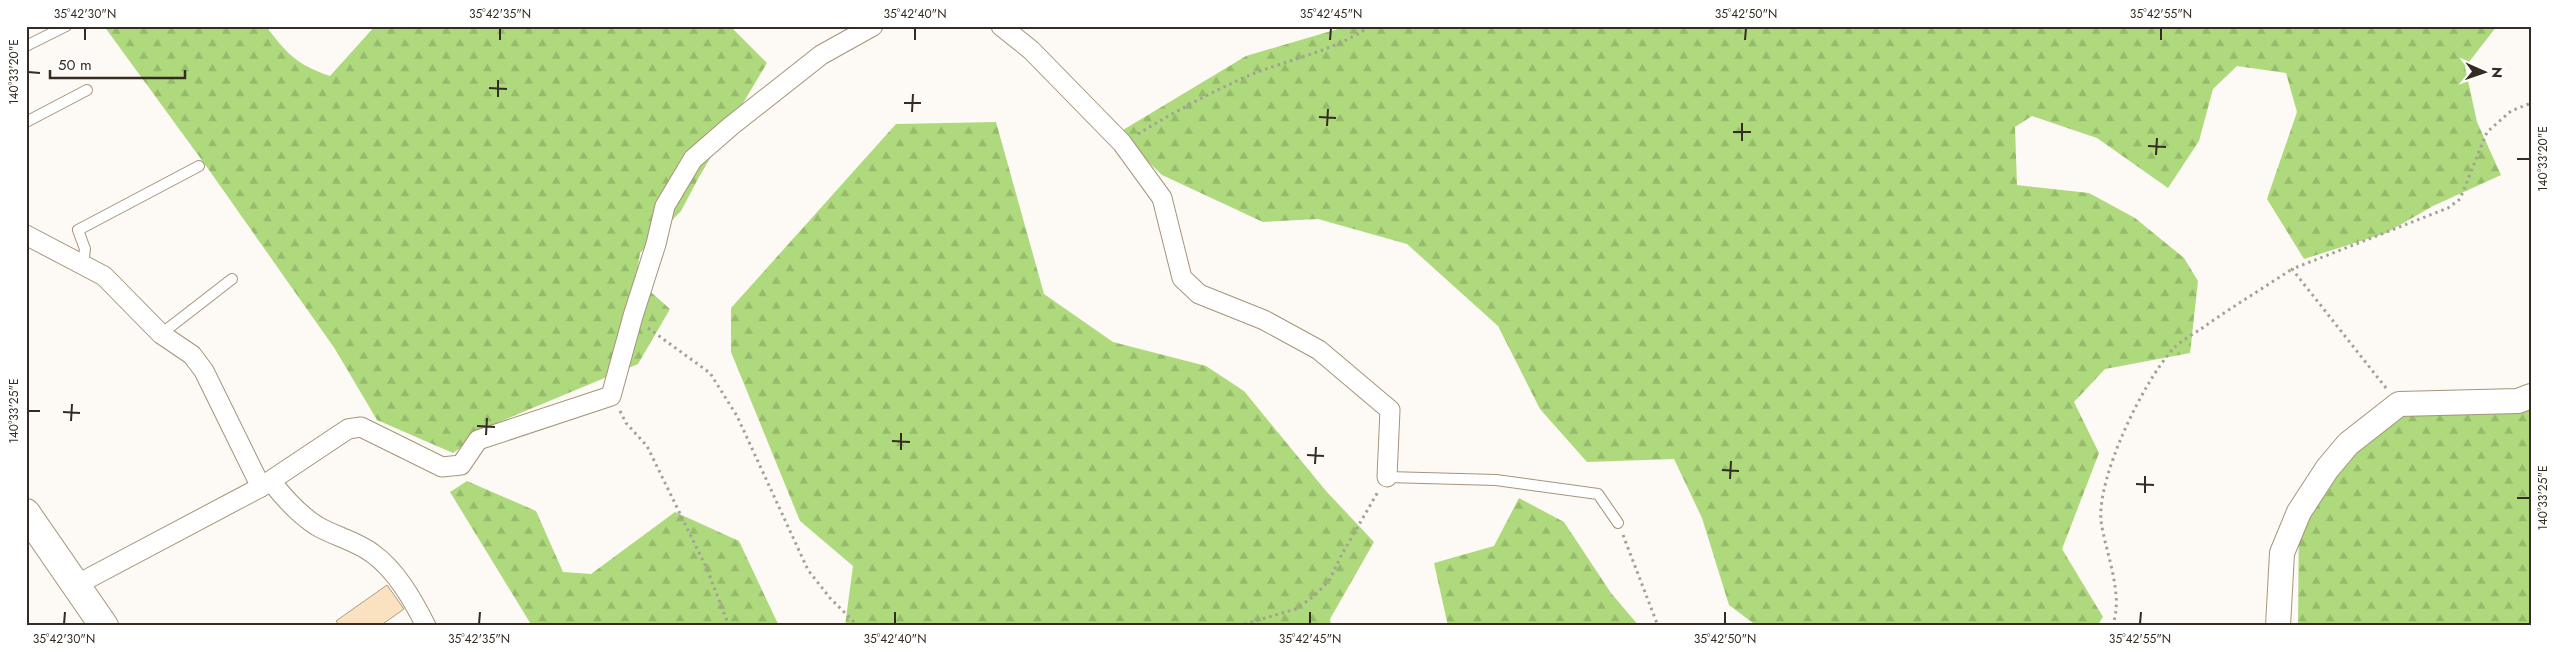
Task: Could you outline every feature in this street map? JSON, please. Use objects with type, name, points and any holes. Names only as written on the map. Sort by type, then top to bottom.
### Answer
[{"type":"main road","points":[[26,513],[104,626]]},
{"type":"street","points":[[76,585],[266,484],[348,429],[361,427],[442,467],[452,466],[461,464],[478,440],[611,396],[666,206],[693,159],[731,126],[821,55],[873,26]]},
{"type":"street","points":[[1001,26],[1031,50],[1122,143],[1162,198],[1182,278],[1199,294],[1264,320],[1319,350],[1390,410],[1387,477]]},
{"type":"street","points":[[26,235],[104,276],[161,334],[192,355],[204,371],[266,484],[317,526],[372,552],[388,568],[416,607],[426,626]]},
{"type":"street","points":[[2278,626],[2282,553],[2299,512],[2327,469],[2348,444],[2399,404],[2518,401],[2531,396]]},
{"type":"lane","points":[[26,46],[66,26]]},
{"type":"lane","points":[[26,122],[86,90]]},
{"type":"lane","points":[[83,265],[85,249],[78,230],[199,166]]},
{"type":"lane","points":[[161,334],[232,278]]},
{"type":"lane","points":[[1387,477],[1496,480],[1598,494],[1618,523]]},
{"type":"path","points":[[1122,143],[1178,109],[1250,75],[1334,44],[1370,26]]},
{"type":"path","points":[[2112,626],[2116,595],[2101,521],[2102,500],[2111,464],[2142,394],[2173,349],[2292,269],[2448,208],[2460,199],[2487,132],[2511,111],[2531,103]]},
{"type":"path","points":[[2292,269],[2399,404]]},
{"type":"path","points":[[633,316],[710,373],[737,416],[808,570],[830,598],[858,626]]},
{"type":"path","points":[[611,396],[626,423],[647,446],[707,569],[729,626]]},
{"type":"path","points":[[1238,626],[1296,610],[1329,581],[1342,554],[1387,477]]},
{"type":"path","points":[[1618,523],[1658,626]]},
{"type":"green space","points":[[104,26],[266,26],[293,57],[309,67],[330,76],[375,26],[730,26],[767,63],[699,177],[681,211],[640,253],[636,279],[670,309],[638,364],[499,422],[453,453],[377,420],[335,349],[209,170]]},
{"type":"green space","points":[[1348,26],[2497,26],[2465,67],[2477,122],[2501,175],[2433,206],[2386,233],[2304,259],[2267,199],[2297,112],[2286,73],[2237,66],[2213,89],[2199,141],[2168,188],[2097,138],[2032,116],[2015,127],[2017,185],[2089,193],[2135,218],[2184,258],[2198,281],[2190,353],[2105,369],[2074,402],[2099,453],[2062,549],[2103,617],[2097,626],[1757,626],[1729,605],[1702,518],[1674,459],[1587,462],[1540,409],[1498,326],[1407,244],[1318,219],[1263,222],[1162,175],[1118,133],[1246,56]]},
{"type":"green space","points":[[996,122],[1044,294],[1113,342],[1206,366],[1244,391],[1326,491],[1374,542],[1330,619],[1331,626],[845,626],[853,566],[800,521],[731,352],[731,308],[896,124]]},
{"type":"green space","points":[[2531,401],[2531,626],[2298,626],[2299,512],[2399,404]]},
{"type":"green space","points":[[467,481],[536,511],[563,572],[591,574],[675,512],[739,541],[779,626],[532,626],[450,492]]},
{"type":"green space","points":[[1519,498],[1564,522],[1611,593],[1639,626],[1448,626],[1434,563],[1494,546]]},
{"type":"building","points":[[387,585],[404,609],[380,626],[340,626],[336,621]]}]
